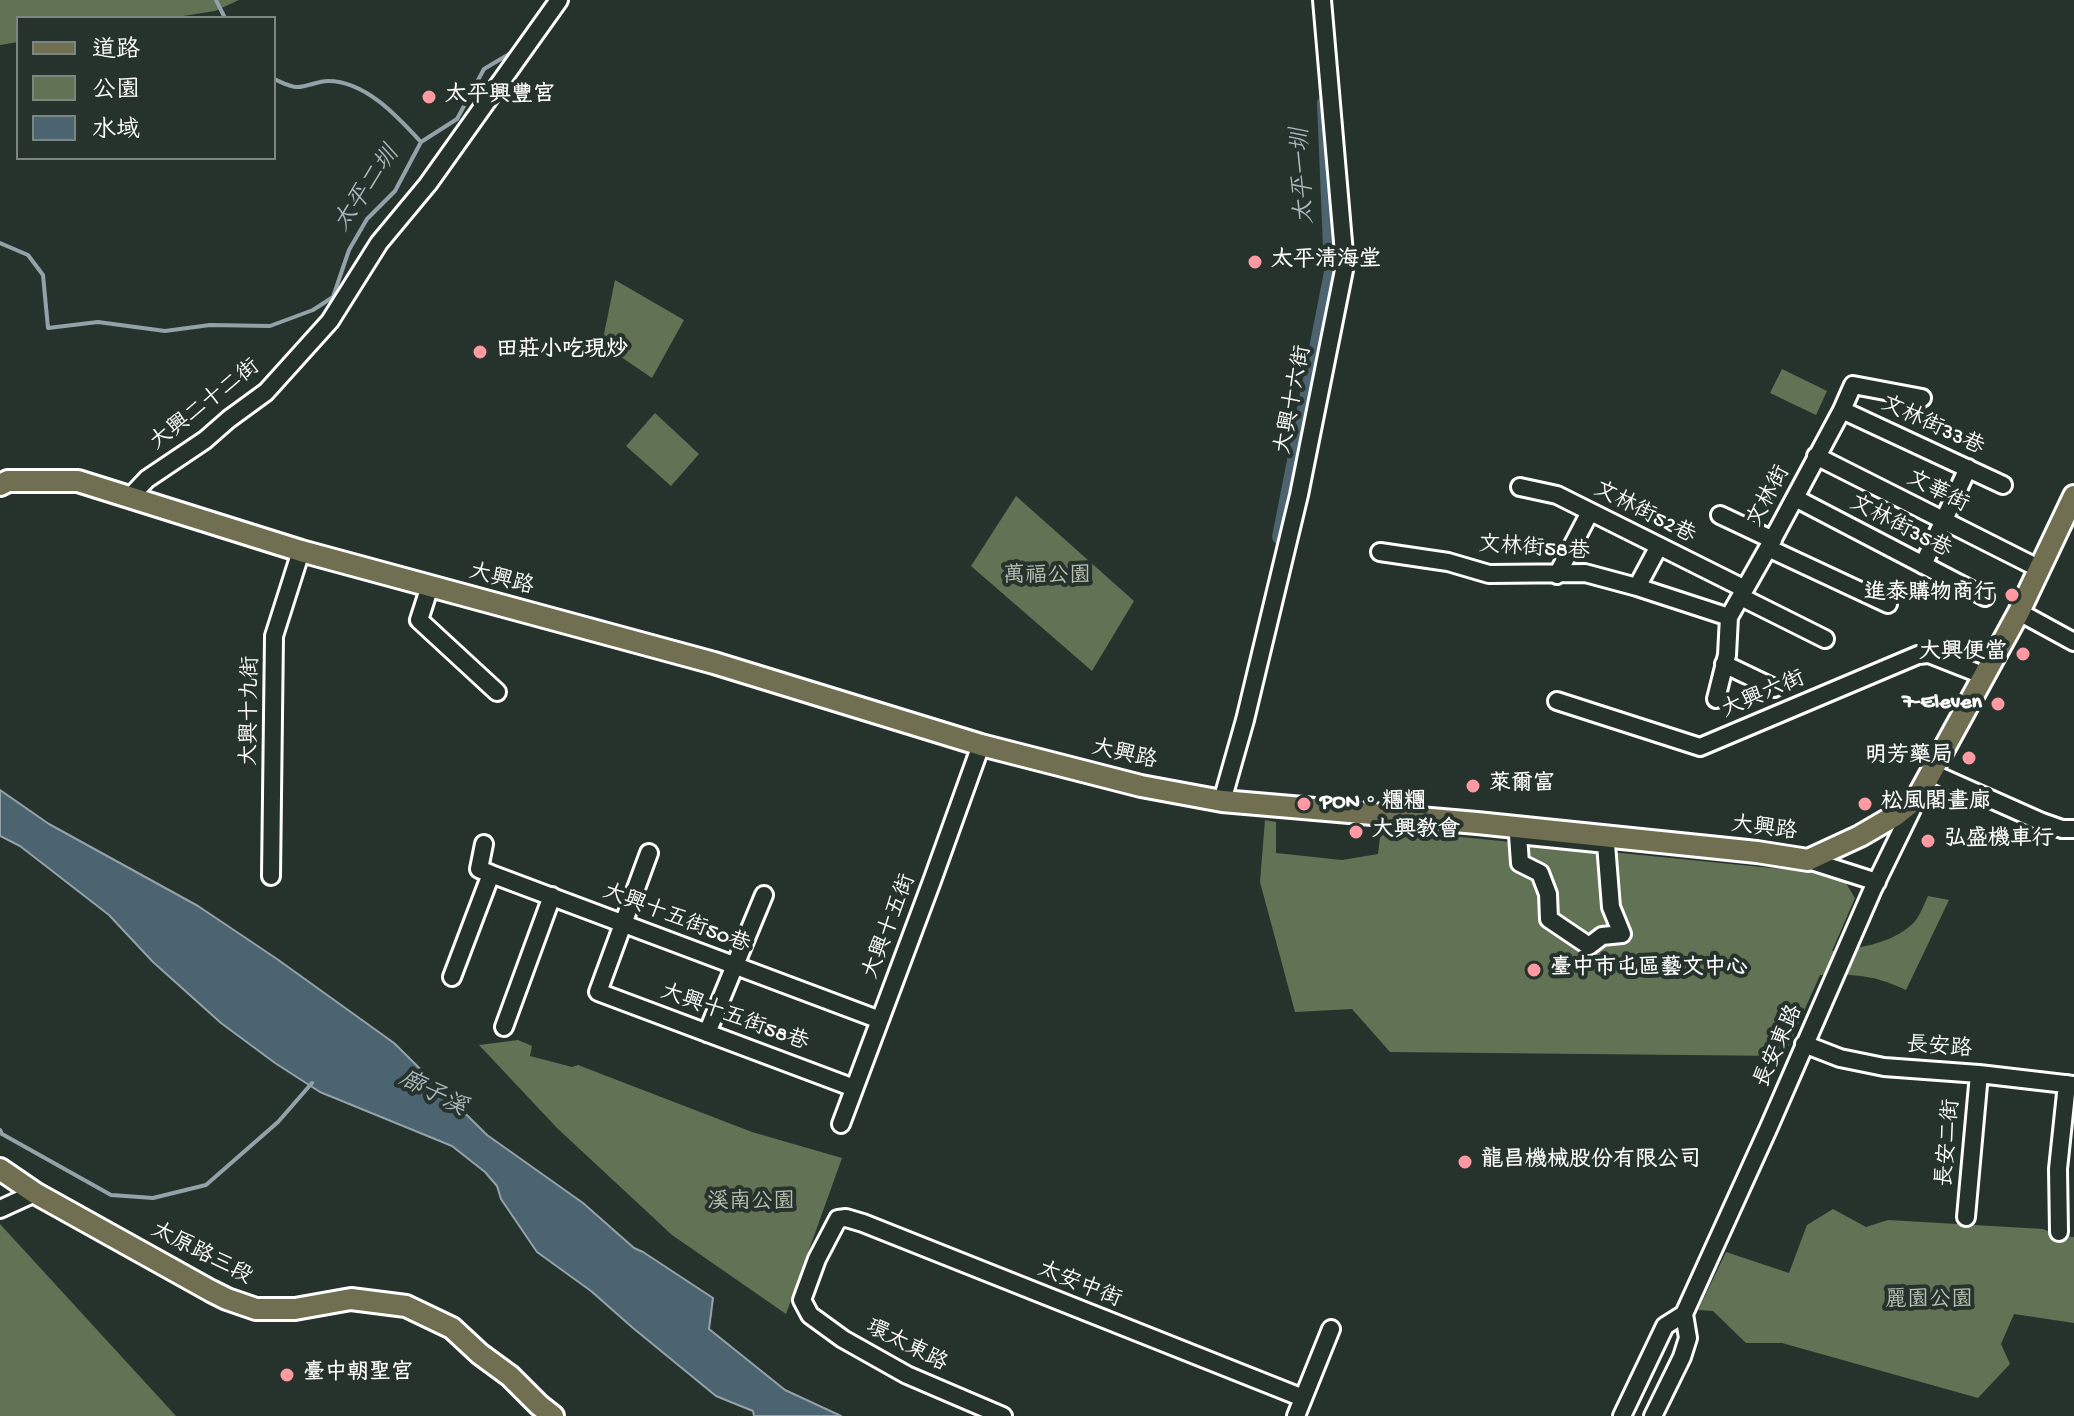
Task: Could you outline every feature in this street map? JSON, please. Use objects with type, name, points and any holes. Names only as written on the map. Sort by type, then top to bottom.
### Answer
[{"type":"main road","name":"大興路","points":[[0,485],[8,481],[78,481],[301,551],[714,663],[981,745],[1141,786],[1222,801],[1477,823],[1808,860],[1860,836],[1896,815],[1917,798],[2019,612],[2074,496]]},
{"type":"main road","name":"太原路三段","points":[[0,1169],[35,1193],[211,1291],[241,1304],[256,1309],[295,1309],[351,1299],[406,1306],[452,1328],[537,1416]]},
{"type":"main road","name":"太原路三段","points":[[480,1354],[510,1376],[553,1416]]},
{"type":"street","name":"大興二十二街","points":[[131,496],[147,479],[205,440],[266,392],[330,321],[379,243],[428,184],[559,0]]},
{"type":"street","name":"大興十六街","points":[[1222,801],[1245,720],[1299,495],[1345,265],[1322,0]]},
{"type":"street","name":"文林街","points":[[1716,699],[1724,664],[1729,617],[1853,385],[1922,398]]},
{"type":"street","name":"文林街33巷","points":[[1842,410],[2003,485]]},
{"type":"street","name":"文華街","points":[[1816,456],[2038,568]]},
{"type":"street","points":[[1923,565],[1968,468]]},
{"type":"street","name":"文林街52巷","points":[[1520,487],[1557,495],[1659,546],[1825,639]]},
{"type":"street","name":"文林街35巷","points":[[1795,498],[1985,597]]},
{"type":"street","points":[[1557,575],[1590,512]]},
{"type":"street","points":[[1720,515],[1888,604]]},
{"type":"street","points":[[1637,587],[1659,546]]},
{"type":"street","name":"大興十九街","points":[[271,876],[274,636],[301,551]]},
{"type":"street","name":"文林街58巷","points":[[1380,552],[1448,562],[1489,574],[1585,573],[1729,617]]},
{"type":"street","points":[[430,586],[419,620],[497,692]]},
{"type":"street","points":[[2019,612],[2074,642]]},
{"type":"street","name":"大興六街","points":[[1557,701],[1700,747],[1918,655],[1929,654],[1985,676]]},
{"type":"street","points":[[1724,664],[1774,688]]},
{"type":"street","name":"大興十五街","points":[[841,1124],[981,745]]},
{"type":"street","points":[[1932,773],[2042,822],[2062,829],[2074,829]]},
{"type":"street","name":"長安東路","points":[[1684,1314],[1917,798]]},
{"type":"street","points":[[1518,835],[1606,844],[1611,907],[1622,934],[1602,936],[1589,946],[1549,919],[1548,894],[1540,873],[1520,863],[1518,835]]},
{"type":"street","points":[[452,977],[491,874],[479,869],[484,844]]},
{"type":"street","points":[[623,923],[649,853]]},
{"type":"street","points":[[1808,860],[1877,882]]},
{"type":"street","name":"大興十五街50巷","points":[[491,874],[880,1020]]},
{"type":"street","points":[[707,1033],[764,895]]},
{"type":"street","points":[[504,1027],[552,896]]},
{"type":"street","name":"大興十五街58巷","points":[[623,923],[598,992],[854,1088]]},
{"type":"street","name":"長安路","points":[[1804,1044],[1840,1058],[1884,1067],[2070,1085]]},
{"type":"street","name":"長安二街","points":[[1966,1217],[1979,1074]]},
{"type":"street","points":[[2059,1232],[2070,1085]]},
{"type":"street","points":[[0,1209],[35,1193]]},
{"type":"street","name":"環太東路","points":[[838,1219],[817,1259],[802,1300],[810,1315],[855,1346],[907,1375],[1003,1416]]},
{"type":"street","name":"太安中街","points":[[838,1219],[863,1223],[1303,1398]]},
{"type":"street","points":[[1622,1416],[1665,1326],[1684,1314],[1688,1338],[1653,1416]]},
{"type":"street","points":[[1296,1416],[1331,1329]]},
{"type":"green space","points":[[0,0],[239,0],[215,11],[183,16],[16,16],[16,42],[0,45]]},
{"type":"green space","points":[[615,280],[684,320],[652,378],[602,344]]},
{"type":"green space","points":[[1782,369],[1827,391],[1816,415],[1770,393]]},
{"type":"green space","points":[[655,413],[699,454],[671,486],[626,446]]},
{"type":"green space","name":"萬福公園","points":[[1016,496],[1134,601],[1092,671],[971,566]]},
{"type":"green space","points":[[1265,820],[1276,822],[1276,853],[1342,860],[1378,854],[1381,829],[1841,875],[1855,898],[1832,951],[1866,946],[1899,934],[1916,920],[1928,896],[1949,900],[1906,990],[1864,976],[1820,975],[1784,1056],[1390,1052],[1352,1009],[1295,1012],[1260,882]]},
{"type":"green space","name":"溪南公園","points":[[518,1040],[532,1046],[530,1056],[572,1067],[578,1065],[752,1132],[842,1158],[786,1314],[672,1235],[557,1128],[479,1045]]},
{"type":"green space","name":"麗園公園","points":[[1833,1209],[1866,1227],[1888,1220],[2043,1229],[2059,1236],[2074,1237],[2074,1323],[2014,1314],[2001,1344],[2010,1364],[1978,1398],[1782,1343],[1746,1343],[1713,1311],[1698,1310],[1726,1252],[1789,1273],[1807,1225]]},
{"type":"green space","points":[[0,1224],[176,1416],[0,1416]]},
{"type":"water","name":"廍子溪","points":[[0,790],[49,824],[198,906],[394,1043],[487,1135],[583,1203],[634,1248],[713,1298],[709,1329],[785,1390],[841,1416],[754,1416],[753,1411],[716,1396],[591,1291],[537,1252],[501,1199],[497,1186],[485,1172],[452,1146],[320,1092],[275,1063],[221,1023],[153,962],[109,915],[20,846],[0,836]]},
{"type":"waterway","points":[[216,0],[224,16]]},
{"type":"waterway","name":"太平二圳","points":[[0,243],[28,255],[43,275],[48,328],[98,322],[165,331],[210,325],[270,326],[313,310],[333,297],[349,250],[367,219],[395,191],[421,142],[457,119],[484,69],[516,50]]},
{"type":"waterway","points":[[276,80],[294,87],[328,81],[355,87],[379,102],[420,141]]},
{"type":"waterway","name":"太平一圳","points":[[1279,537],[1331,272],[1324,103]]},
{"type":"waterway","points":[[0,1130],[2,1134],[111,1195],[153,1198],[206,1185],[278,1122],[312,1083]]},
{"type":"place","name":"太平興豐宮","points":[[429,97]]},
{"type":"place","name":"太平清海堂","points":[[1255,262]]},
{"type":"place","name":"田莊小吃現炒","points":[[480,352]]},
{"type":"place","name":"進泰購物商行","points":[[2012,595]]},
{"type":"place","name":"大興便當","points":[[2023,654]]},
{"type":"place","name":"7-Eleven","points":[[1998,704]]},
{"type":"place","name":"明芳藥局","points":[[1969,758]]},
{"type":"place","name":"萊爾富","points":[[1473,786]]},
{"type":"place","name":"PON。糰糰","points":[[1304,804]]},
{"type":"place","name":"松風閣畫廊","points":[[1865,804]]},
{"type":"place","name":"大興教會","points":[[1356,832]]},
{"type":"place","name":"弘盛機車行","points":[[1928,841]]},
{"type":"place","name":"臺中市屯區藝文中心","points":[[1534,970]]},
{"type":"place","name":"龍昌機械股份有限公司","points":[[1465,1162]]},
{"type":"place","name":"臺中朝聖宮","points":[[287,1375]]}]
